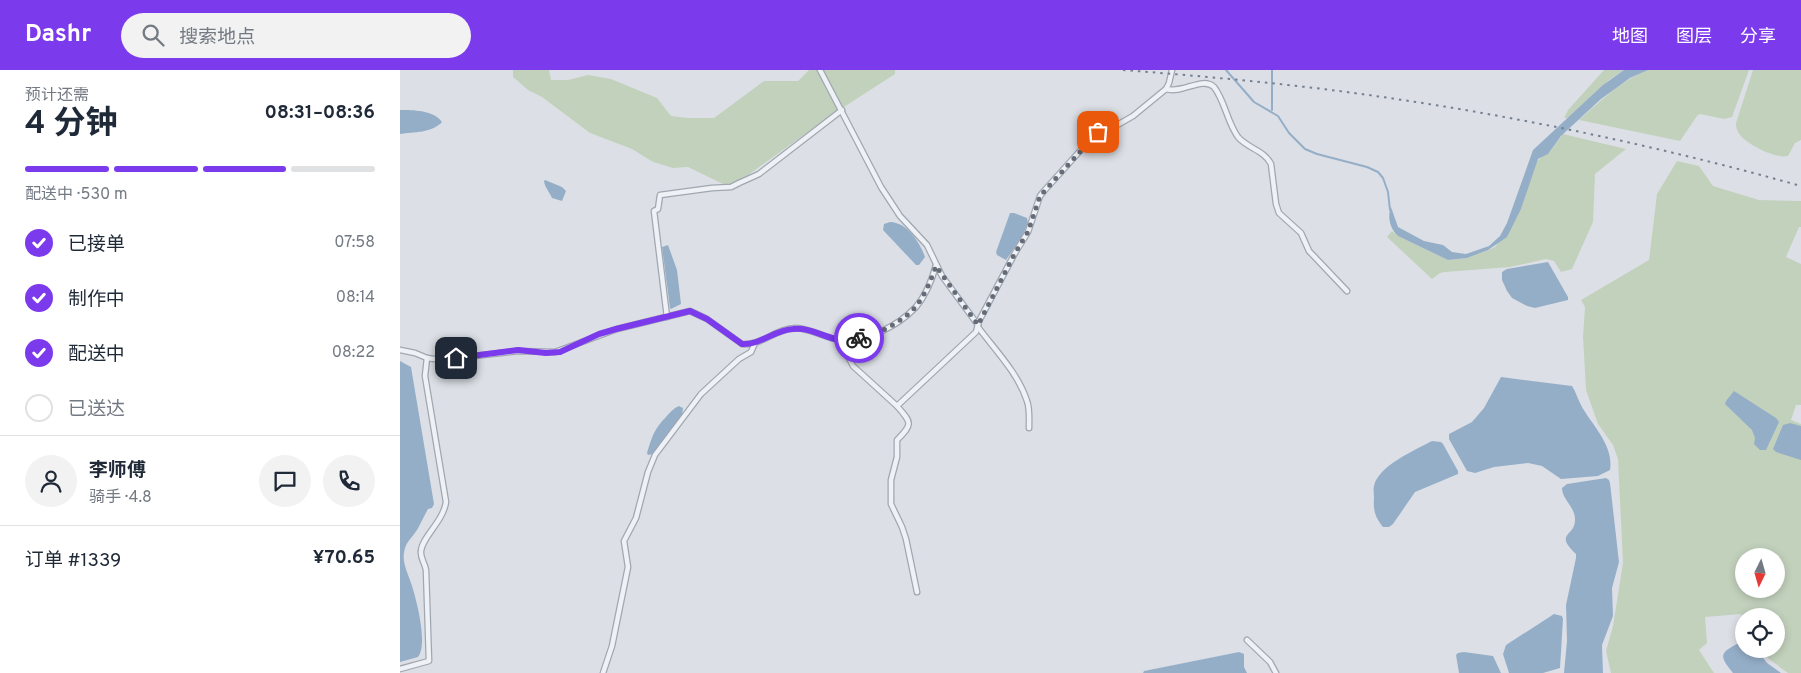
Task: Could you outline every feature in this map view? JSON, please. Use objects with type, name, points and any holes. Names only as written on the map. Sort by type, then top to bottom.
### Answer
[{"type":"street","points":[[820,70],[881,187],[900,216],[927,245],[936,266],[1012,372],[1026,397],[1029,428]]},
{"type":"street","points":[[897,406],[973,334],[1028,232],[1040,196],[1044,191],[1098,132],[1112,128],[1133,116],[1166,89],[1172,70]]},
{"type":"street","points":[[1166,89],[1177,91],[1204,82],[1214,87],[1236,134],[1243,142],[1268,159],[1271,164],[1278,213],[1301,233],[1308,251],[1347,291]]},
{"type":"street","points":[[667,317],[654,211],[658,209],[660,195],[731,187],[740,183],[758,174],[842,110]]},
{"type":"street","points":[[400,350],[427,358],[456,358],[518,350],[555,352],[616,329],[690,311],[707,319],[739,344],[755,343],[780,331],[795,328],[818,332],[839,340],[872,336],[894,323],[918,304],[932,279],[936,266]]},
{"type":"street","points":[[839,340],[853,366],[908,418],[908,429],[897,440],[897,457],[891,480],[891,504],[906,539],[916,592]]},
{"type":"street","points":[[603,673],[612,646],[628,567],[624,540],[636,518],[654,455],[701,394],[739,360],[751,352],[755,343]]},
{"type":"street","points":[[400,669],[429,661],[426,570],[421,550],[444,514],[446,502],[425,376],[427,358]]},
{"type":"street","points":[[1247,640],[1270,662],[1276,673]]},
{"type":"green space","points":[[513,70],[549,70],[551,80],[568,80],[588,75],[611,79],[657,98],[671,116],[688,118],[714,118],[764,81],[798,81],[809,70],[895,70],[895,74],[830,116],[744,178],[729,184],[723,184],[688,167],[673,168],[653,162],[632,149],[590,133],[542,97],[528,90],[513,77]]},
{"type":"green space","points":[[1604,70],[1624,70],[1609,80],[1568,118],[1564,118],[1568,110]]},
{"type":"green space","points":[[1648,70],[1749,70],[1732,117],[1724,119],[1700,114],[1680,141],[1579,120],[1619,86]]},
{"type":"green space","points":[[1753,70],[1801,70],[1801,140],[1795,143],[1788,156],[1762,150],[1749,143],[1737,131],[1736,123]]},
{"type":"green space","points":[[1563,134],[1626,149],[1595,174],[1593,222],[1572,269],[1561,272],[1554,261],[1546,259],[1510,267],[1445,272],[1432,279],[1387,237],[1392,231],[1398,236],[1448,260],[1467,258],[1495,247],[1521,209],[1536,162],[1548,154]]},
{"type":"green space","points":[[1677,161],[1699,166],[1713,186],[1759,200],[1801,201],[1801,227],[1799,227],[1786,257],[1801,264],[1801,405],[1796,405],[1791,420],[1801,424],[1801,673],[1788,673],[1768,658],[1785,658],[1785,608],[1735,608],[1735,614],[1705,617],[1707,643],[1699,650],[1714,673],[1611,673],[1606,651],[1613,626],[1623,563],[1618,459],[1613,445],[1598,424],[1586,390],[1583,337],[1585,307],[1581,300],[1649,260],[1657,194]]},
{"type":"water","points":[[1624,70],[1648,70],[1630,78],[1601,99],[1561,136],[1548,154],[1538,159],[1521,209],[1507,237],[1488,250],[1467,258],[1448,260],[1395,233],[1389,219],[1391,207],[1398,227],[1424,241],[1443,245],[1452,252],[1466,254],[1489,246],[1500,236],[1507,223],[1533,150],[1603,85]]},
{"type":"water","points":[[400,110],[429,113],[442,122],[428,130],[400,134]]},
{"type":"water","points":[[545,180],[562,187],[566,191],[562,201],[552,198],[545,186]]},
{"type":"water","points":[[1010,213],[1027,218],[1028,223],[1022,237],[1006,260],[997,255],[996,252]]},
{"type":"water","points":[[890,222],[902,226],[912,234],[925,257],[919,265],[916,265],[883,230],[884,224]]},
{"type":"water","points":[[668,245],[677,270],[681,304],[671,309],[662,247]]},
{"type":"water","points":[[1548,262],[1568,300],[1535,308],[1512,298],[1502,280],[1502,272],[1507,269]]},
{"type":"water","points":[[400,361],[411,367],[434,504],[432,508],[428,509],[405,549],[404,561],[419,612],[422,643],[418,657],[400,662]]},
{"type":"water","points":[[1501,377],[1572,386],[1582,407],[1606,445],[1609,453],[1610,470],[1598,476],[1561,479],[1542,466],[1528,463],[1494,467],[1475,473],[1467,471],[1449,439],[1449,434],[1472,422],[1484,408]]},
{"type":"water","points":[[1734,391],[1776,418],[1779,422],[1766,450],[1760,450],[1754,444],[1755,438],[1752,430],[1725,404]]},
{"type":"water","points":[[679,406],[683,408],[682,415],[653,454],[648,455],[647,453],[656,429]]},
{"type":"water","points":[[1790,423],[1801,426],[1801,460],[1776,452],[1773,449],[1783,425]]},
{"type":"water","points":[[1432,441],[1443,444],[1458,474],[1415,492],[1393,524],[1389,527],[1383,527],[1376,517],[1374,510],[1374,486],[1377,479],[1382,472],[1398,459]]},
{"type":"water","points":[[1606,478],[1610,483],[1619,562],[1612,588],[1613,616],[1602,645],[1603,673],[1564,673],[1567,641],[1566,605],[1576,554],[1566,542],[1567,536],[1574,526],[1575,516],[1564,496],[1562,488],[1567,484]]},
{"type":"water","points":[[1554,614],[1562,616],[1563,619],[1560,668],[1543,673],[1509,673],[1503,654],[1506,645]]},
{"type":"water","points":[[1735,645],[1735,658],[1763,658],[1781,673],[1733,673],[1723,656],[1727,650]]},
{"type":"water","points":[[1239,652],[1244,654],[1244,667],[1247,673],[1143,673],[1144,671]]},
{"type":"water","points":[[1464,652],[1493,656],[1501,673],[1459,673],[1456,655]]},
{"type":"waterway","points":[[1226,70],[1254,102],[1278,116],[1289,133],[1305,149],[1378,172],[1383,178],[1388,192],[1390,210]]},
{"type":"waterway","points":[[1272,70],[1272,110]]},
{"type":"railway","points":[[1123,70],[1298,86],[1444,106],[1623,141],[1801,186]]},
{"type":"way so far","points":[[859,338],[872,336],[882,331],[915,307],[928,287],[936,266],[978,325],[1015,253],[1028,232],[1040,196],[1098,132]]},
{"type":"route","points":[[456,358],[518,350],[546,353],[560,352],[599,334],[690,311],[707,319],[739,344],[755,343],[780,331],[795,328],[818,332],[839,340],[859,338]]}]
